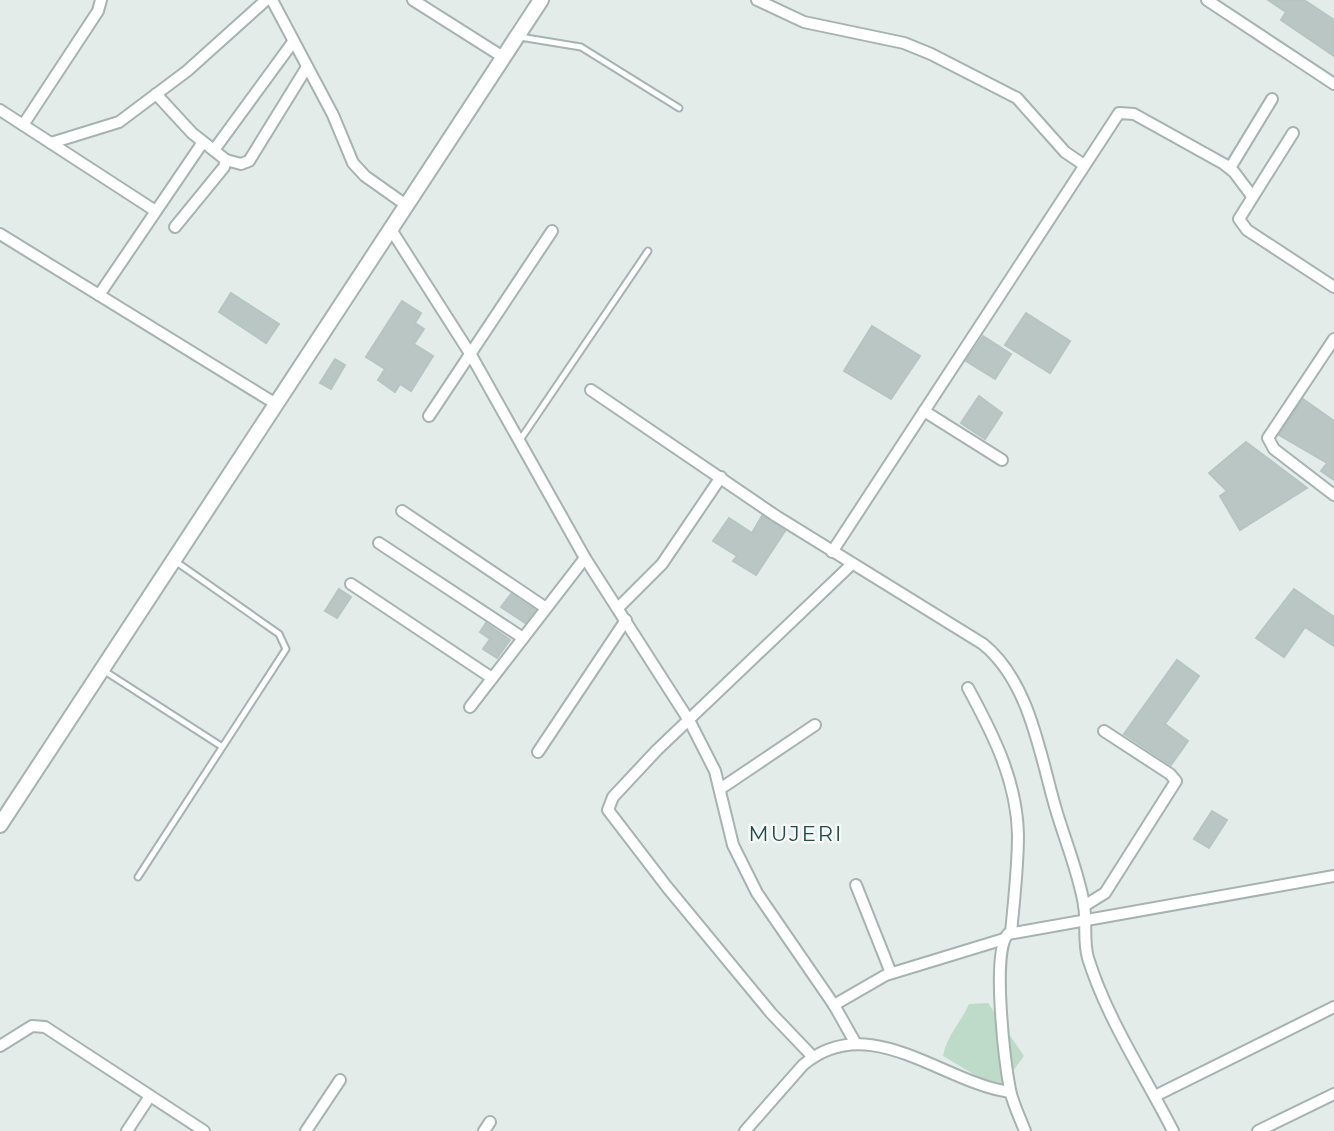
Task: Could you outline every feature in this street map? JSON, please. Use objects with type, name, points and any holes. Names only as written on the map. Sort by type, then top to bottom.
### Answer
[{"type":"street","points":[[23,125],[98,11],[102,0]]},
{"type":"street","points":[[51,143],[119,122],[266,0]]},
{"type":"street","points":[[272,0],[340,130],[353,163],[365,176],[406,205]]},
{"type":"street","points":[[413,0],[503,57]]},
{"type":"street","points":[[0,825],[541,0]]},
{"type":"street","points":[[757,0],[804,22],[904,43],[955,66],[1026,104],[1065,152],[1084,164]]},
{"type":"street","points":[[1207,0],[1334,84]]},
{"type":"street","points":[[214,150],[293,42]]},
{"type":"street","points":[[156,94],[203,142],[226,160],[241,164],[249,161],[307,67]]},
{"type":"street","points":[[1230,168],[1272,99]]},
{"type":"street","points":[[0,110],[154,211]]},
{"type":"street","points":[[832,552],[1032,249],[1114,116],[1129,111],[1230,168],[1252,196]]},
{"type":"street","points":[[1293,133],[1239,219],[1243,227],[1334,287]]},
{"type":"street","points":[[99,295],[203,142]]},
{"type":"street","points":[[175,227],[224,167],[226,160]]},
{"type":"street","points":[[390,228],[471,355],[585,558],[690,722],[708,756],[720,789],[733,845],[757,893],[834,1004],[856,1044]]},
{"type":"street","points":[[429,416],[552,231]]},
{"type":"street","points":[[0,234],[276,404]]},
{"type":"street","points":[[1334,339],[1268,438],[1274,449],[1334,495]]},
{"type":"street","points":[[591,390],[832,552],[984,644],[1002,661],[1027,711],[1084,906],[1085,942],[1094,976],[1173,1131]]},
{"type":"street","points":[[924,411],[1002,460]]},
{"type":"street","points":[[618,608],[662,564],[721,477]]},
{"type":"street","points":[[402,511],[546,608]]},
{"type":"street","points":[[379,543],[523,638]]},
{"type":"street","points":[[470,707],[585,558]]},
{"type":"street","points":[[813,1057],[771,1013],[608,810],[613,797],[852,564]]},
{"type":"street","points":[[351,584],[492,678]]},
{"type":"street","points":[[538,752],[626,620]]},
{"type":"street","points":[[968,688],[999,748],[1013,793],[1018,835],[1000,998],[1010,1092],[1026,1131]]},
{"type":"street","points":[[720,789],[815,725]]},
{"type":"street","points":[[1084,906],[1105,893],[1176,781],[1170,774],[1104,731]]},
{"type":"street","points":[[834,1004],[891,973],[1007,936],[1086,919],[1334,876]]},
{"type":"street","points":[[856,885],[891,973]]},
{"type":"street","points":[[1155,1096],[1334,1007]]},
{"type":"street","points":[[0,1046],[32,1026],[45,1027],[204,1131]]},
{"type":"street","points":[[745,1131],[813,1057],[830,1049],[856,1044],[918,1057],[985,1086],[1010,1092]]},
{"type":"street","points":[[306,1131],[340,1080]]},
{"type":"street","points":[[1258,1131],[1334,1094]]},
{"type":"street","points":[[127,1131],[150,1096]]},
{"type":"lane","points":[[516,37],[581,47],[679,108]]},
{"type":"lane","points":[[519,441],[648,251]]},
{"type":"lane","points":[[138,877],[221,746],[283,656],[286,643],[279,634],[175,561]]},
{"type":"lane","points":[[103,670],[221,746]]},
{"type":"green space","points":[[988,1003],[1024,1056],[1013,1071],[1009,1085],[980,1078],[943,1056],[947,1042],[969,1004]]},
{"type":"building","points":[[1268,0],[1304,0],[1334,20],[1334,56],[1281,20],[1286,12]]},
{"type":"building","points":[[231,293],[279,324],[266,343],[219,312]]},
{"type":"building","points":[[402,301],[421,313],[415,323],[424,329],[414,344],[433,356],[411,391],[400,384],[395,392],[378,380],[385,369],[366,357]]},
{"type":"building","points":[[1026,313],[1070,341],[1050,373],[1005,345]]},
{"type":"building","points":[[872,326],[920,356],[891,399],[844,371]]},
{"type":"building","points":[[983,336],[1011,354],[995,379],[966,361]]},
{"type":"building","points":[[335,359],[345,365],[331,389],[320,383]]},
{"type":"building","points":[[979,396],[1002,413],[985,439],[961,423]]},
{"type":"building","points":[[1303,399],[1334,421],[1334,480],[1321,471],[1327,463],[1279,435]]},
{"type":"building","points":[[1246,442],[1307,488],[1240,530],[1220,496],[1227,491],[1209,473]]},
{"type":"building","points":[[762,516],[785,531],[756,575],[733,561],[737,556],[713,541],[729,518],[752,533]]},
{"type":"building","points":[[339,589],[351,597],[337,618],[325,611]]},
{"type":"building","points":[[1294,589],[1334,617],[1334,646],[1305,627],[1284,657],[1256,638]]},
{"type":"building","points":[[511,594],[535,610],[525,623],[501,607]]},
{"type":"building","points":[[486,623],[510,640],[497,658],[483,649],[490,639],[480,632]]},
{"type":"building","points":[[1177,660],[1199,676],[1165,724],[1188,741],[1171,765],[1124,734]]},
{"type":"building","points":[[1212,811],[1227,820],[1209,848],[1194,839]]},
{"type":"district","name":"MUJERI","points":[[796,833]]}]
